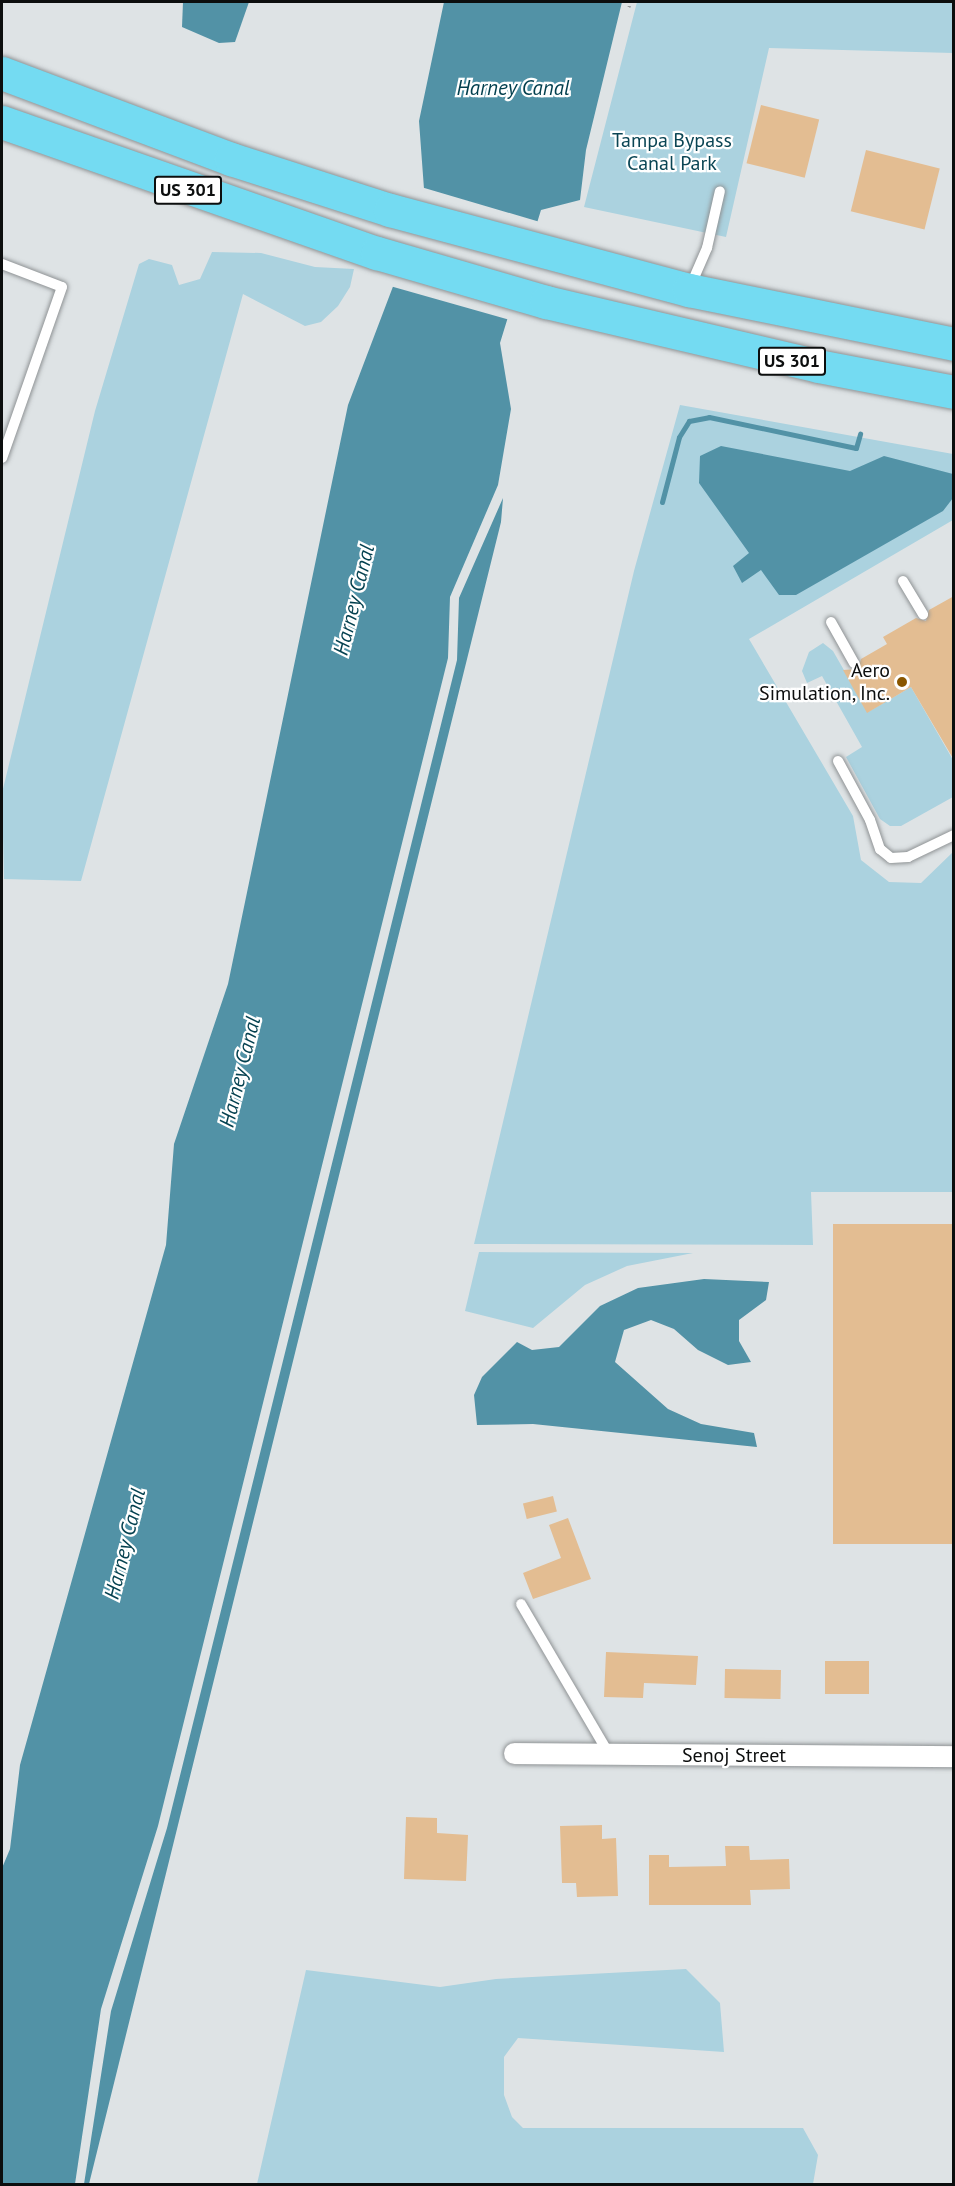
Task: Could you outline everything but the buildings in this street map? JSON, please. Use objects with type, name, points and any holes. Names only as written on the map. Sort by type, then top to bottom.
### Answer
[{"type":"main road","name":"US 301","points":[[2,73],[231,159],[390,210],[553,280],[760,354],[954,392]]},
{"type":"main road","name":"US 301","points":[[2,122],[377,254],[553,280],[689,290],[954,344]]},
{"type":"street","name":"Senoj Street","points":[[514,1753],[954,1756]]},
{"type":"lane","points":[[689,290],[707,248],[720,191]]},
{"type":"lane","points":[[2,264],[62,287],[2,458]]},
{"type":"lane","points":[[903,580],[922,614]]},
{"type":"lane","points":[[831,622],[854,663]]},
{"type":"lane","points":[[838,761],[870,820],[880,849],[891,858],[908,857],[954,835]]},
{"type":"lane","points":[[521,1604],[609,1754]]},
{"type":"path","points":[[628,7],[630,2]]},
{"type":"green space","name":"Tampa Bypass Canal Park","points":[[637,2],[953,2],[953,53],[769,48],[726,237],[584,207]]},
{"type":"green space","points":[[212,252],[261,253],[315,267],[354,269],[350,287],[338,306],[321,322],[305,326],[243,294],[81,881],[4,879],[2,793],[95,411],[139,264],[149,259],[172,265],[179,285],[200,279]]},
{"type":"green space","points":[[680,405],[953,454],[953,520],[749,639],[853,816],[861,860],[889,882],[921,883],[953,852],[953,1192],[811,1192],[813,1245],[474,1244],[634,571]]},
{"type":"green space","points":[[823,643],[833,651],[868,712],[911,687],[953,760],[953,797],[901,826],[890,826],[880,819],[846,757],[862,747],[822,676],[807,683],[802,671],[809,652]]},
{"type":"green space","points":[[479,1252],[693,1253],[627,1266],[585,1285],[533,1328],[465,1311]]},
{"type":"green space","points":[[686,1969],[720,2003],[724,2052],[518,2038],[504,2057],[504,2095],[512,2117],[523,2128],[803,2128],[818,2155],[813,2184],[257,2184],[306,1970],[440,1987],[496,1979]]},
{"type":"water","points":[[183,2],[249,2],[235,42],[219,43],[182,27]]},
{"type":"water","name":"Harney Canal","points":[[444,2],[622,2],[586,150],[580,200],[541,210],[500,343],[511,409],[498,485],[450,597],[448,658],[158,1826],[101,2009],[75,2184],[2,2184],[2,1868],[10,1849],[20,1765],[166,1245],[174,1144],[228,984],[348,405],[408,247],[424,189],[419,121]]},
{"type":"water","points":[[721,446],[850,471],[884,456],[953,474],[953,498],[943,511],[796,595],[779,595],[761,570],[742,583],[733,566],[749,553],[699,483],[700,456]]},
{"type":"water","points":[[503,498],[501,522],[89,2184],[84,2184],[111,2011],[167,1828],[457,660],[459,598]]},
{"type":"water","points":[[704,1279],[769,1282],[766,1300],[739,1320],[739,1341],[751,1362],[728,1365],[698,1350],[674,1329],[651,1320],[624,1330],[615,1362],[668,1409],[701,1424],[754,1433],[757,1447],[533,1424],[477,1425],[474,1395],[482,1377],[517,1342],[532,1350],[559,1347],[600,1306],[638,1288]]},
{"type":"pier","points":[[421,187],[540,222],[510,320],[390,286],[405,247],[392,213],[403,191]]},
{"type":"waterway","points":[[662,502],[679,437],[689,421],[709,417],[856,448],[860,434]]},
{"type":"place","name":"Aero Simulation, Inc.","points":[[902,682]]}]
